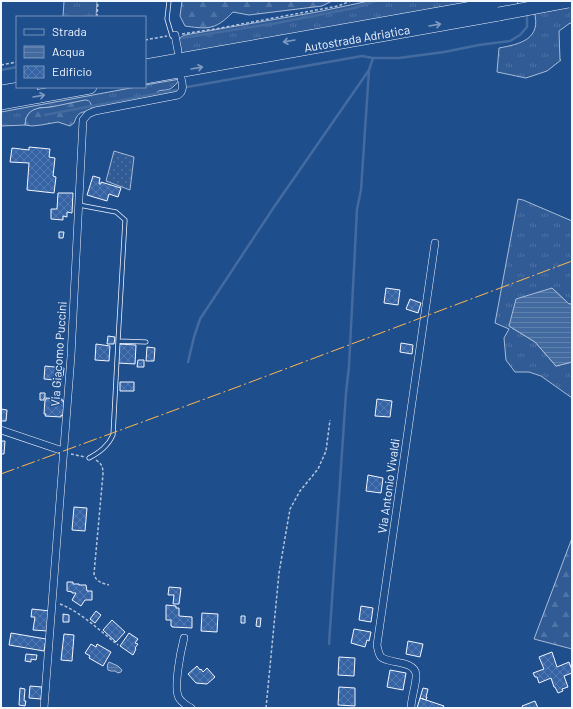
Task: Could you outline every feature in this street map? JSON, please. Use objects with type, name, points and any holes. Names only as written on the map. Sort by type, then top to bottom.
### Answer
[{"type":"highway","name":"Autostrada Adriatica","points":[[146,77],[496,9],[510,1]]},
{"type":"highway","name":"Autostrada Adriatica","points":[[146,66],[496,9],[568,1]]},
{"type":"highway","points":[[1,92],[25,88]]},
{"type":"highway","points":[[1,103],[84,88]]},
{"type":"street","points":[[174,35],[178,50]]},
{"type":"street","name":"Via Giacomo Puccini","points":[[44,708],[71,356],[83,123],[86,117],[95,110],[178,95],[182,88],[181,78]]},
{"type":"street","name":"Via Antonio Vivaldi","points":[[411,708],[416,677],[415,670],[410,666],[383,658],[379,653],[377,645],[436,243]]},
{"type":"street","points":[[1,430],[63,452]]},
{"type":"street","points":[[184,638],[179,658],[177,692],[178,698],[181,702],[191,708]]},
{"type":"lane","points":[[169,1],[167,19],[174,35]]},
{"type":"lane","points":[[79,205],[116,212],[125,220],[113,435],[109,443],[99,453],[89,458]]},
{"type":"lane","points":[[118,341],[146,342]]},
{"type":"path","points":[[97,16],[98,1]]},
{"type":"path","points":[[146,40],[215,29],[338,6],[351,1]]},
{"type":"path","points":[[1,65],[16,62]]},
{"type":"path","points":[[266,708],[279,574],[290,509],[300,491],[318,469],[326,451],[330,420]]},
{"type":"path","points":[[63,452],[96,460],[103,466],[94,574],[98,581],[109,585]]},
{"type":"path","points":[[52,601],[67,606],[118,645]]},
{"type":"green space","points":[[64,1],[97,1],[96,16],[63,16]]},
{"type":"green space","points":[[182,1],[332,1],[322,6],[249,15],[233,12],[217,25],[198,28],[185,26],[180,16]]},
{"type":"green space","points":[[369,1],[478,1],[180,54],[179,40],[185,35],[317,12]]},
{"type":"green space","points":[[572,4],[572,24],[570,23],[559,31],[561,60],[547,71],[526,78],[497,72],[499,48],[522,42],[532,34],[535,28],[536,20],[534,11]]},
{"type":"green space","points":[[180,79],[170,89],[158,91],[153,99],[92,110],[51,107],[39,108],[26,118],[25,125],[1,126],[1,112],[131,88],[146,88],[146,85]]},
{"type":"green space","points":[[85,100],[90,102],[92,110],[79,114],[74,123],[70,126],[58,122],[32,126],[25,125],[26,118],[33,110]]},
{"type":"green space","points":[[114,151],[134,157],[130,190],[106,181]]},
{"type":"green space","points":[[518,199],[572,221],[572,304],[569,304],[552,288],[509,326],[535,342],[556,366],[572,362],[572,398],[541,376],[529,372],[515,372],[506,360],[504,338],[509,329],[495,323]]},
{"type":"green space","points":[[572,538],[572,649],[534,639]]},
{"type":"water","points":[[552,288],[569,304],[572,304],[572,362],[556,366],[535,342],[509,326],[516,299]]},
{"type":"water","points":[[109,662],[118,666],[122,670],[121,672],[118,673],[108,670],[107,666]]},
{"type":"building","points":[[29,147],[50,149],[49,157],[55,158],[53,176],[56,177],[54,193],[27,190],[29,163],[10,162],[12,148],[29,150]]},
{"type":"building","points":[[93,176],[100,178],[99,184],[101,184],[101,182],[121,188],[118,197],[109,194],[107,201],[87,195]]},
{"type":"building","points":[[58,193],[73,193],[72,213],[67,212],[67,217],[63,216],[63,220],[51,219],[51,209],[57,209]]},
{"type":"building","points":[[59,232],[64,232],[63,238],[59,238]]},
{"type":"building","points":[[386,288],[400,290],[398,305],[384,303]]},
{"type":"building","points":[[410,299],[421,303],[418,313],[406,309]]},
{"type":"building","points":[[108,336],[115,337],[114,344],[107,344]]},
{"type":"building","points":[[401,343],[413,345],[412,354],[400,352]]},
{"type":"building","points":[[96,344],[110,346],[109,361],[95,360]]},
{"type":"building","points":[[119,344],[136,345],[135,364],[118,363]]},
{"type":"building","points":[[147,347],[155,348],[154,361],[146,361]]},
{"type":"building","points":[[138,360],[144,360],[144,367],[137,367]]},
{"type":"building","points":[[45,366],[64,368],[61,383],[55,382],[55,380],[44,379]]},
{"type":"building","points":[[120,382],[134,382],[134,391],[120,391]]},
{"type":"building","points":[[40,393],[45,393],[44,400],[40,400]]},
{"type":"building","points":[[46,398],[62,399],[62,401],[64,401],[63,416],[45,416]]},
{"type":"building","points":[[377,399],[392,401],[390,417],[375,416]]},
{"type":"building","points":[[1,409],[7,410],[6,421],[1,421]]},
{"type":"building","points":[[1,441],[5,441],[4,454],[1,454]]},
{"type":"building","points":[[368,475],[383,478],[381,493],[366,491]]},
{"type":"building","points":[[74,507],[87,508],[85,531],[72,530]]},
{"type":"building","points":[[67,582],[86,585],[87,591],[92,591],[92,600],[85,600],[81,606],[72,600],[76,593],[67,591]]},
{"type":"building","points":[[169,587],[181,588],[179,604],[173,604],[174,595],[168,595]]},
{"type":"building","points":[[166,605],[176,606],[176,608],[179,608],[179,616],[192,617],[192,628],[172,627],[171,620],[166,620]]},
{"type":"building","points":[[361,606],[373,608],[371,622],[359,620]]},
{"type":"building","points":[[32,609],[50,611],[48,631],[33,630],[35,617],[31,617]]},
{"type":"building","points":[[96,611],[101,615],[95,623],[90,619]]},
{"type":"building","points":[[202,613],[218,614],[217,632],[201,631]]},
{"type":"building","points":[[63,614],[69,615],[69,622],[63,622]]},
{"type":"building","points":[[241,616],[245,616],[245,623],[241,623]]},
{"type":"building","points":[[257,618],[261,618],[260,627],[256,626]]},
{"type":"building","points":[[112,620],[125,632],[116,642],[103,630]]},
{"type":"building","points":[[354,629],[371,632],[369,641],[367,640],[365,647],[351,643]]},
{"type":"building","points":[[11,633],[46,639],[44,651],[9,645]]},
{"type":"building","points":[[129,633],[138,639],[135,643],[138,644],[133,655],[120,646]]},
{"type":"building","points":[[64,634],[74,635],[72,661],[61,660]]},
{"type":"building","points":[[408,641],[423,644],[420,657],[406,654]]},
{"type":"building","points":[[91,644],[96,647],[97,644],[111,652],[103,666],[89,658],[90,656],[85,653]]},
{"type":"building","points":[[552,652],[557,667],[569,662],[572,670],[572,673],[564,676],[568,687],[562,689],[563,691],[558,693],[551,678],[539,683],[537,677],[535,677],[533,673],[544,669],[539,657]]},
{"type":"building","points":[[26,654],[37,655],[36,660],[31,659],[31,662],[25,661]]},
{"type":"building","points":[[339,657],[355,658],[354,676],[338,675]]},
{"type":"building","points":[[197,666],[203,672],[207,668],[215,677],[207,684],[196,683],[188,674]]},
{"type":"building","points":[[390,670],[406,673],[403,690],[387,687]]},
{"type":"building","points":[[30,686],[42,687],[41,699],[29,698]]},
{"type":"building","points":[[339,687],[355,688],[355,706],[338,705]]},
{"type":"building","points":[[20,688],[25,689],[25,706],[19,705]]},
{"type":"building","points":[[423,688],[428,689],[426,700],[420,698]]},
{"type":"building","points":[[420,698],[444,706],[443,708],[417,708]]},
{"type":"building","points":[[535,701],[538,708],[523,708],[522,706]]},
{"type":"waterway","points":[[182,38],[277,23],[354,8],[375,1]]},
{"type":"waterway","points":[[329,644],[349,366],[357,209],[361,190],[369,70],[373,58],[399,58],[510,41],[520,35],[527,27],[527,13]]},
{"type":"waterway","points":[[187,87],[362,56],[373,58]]},
{"type":"waterway","points":[[1,70],[16,67]]},
{"type":"waterway","points":[[188,362],[200,319],[274,207],[369,70]]},
{"type":"waterway","points":[[45,115],[176,90]]},
{"type":"power","points":[[1,474],[572,261]]}]
